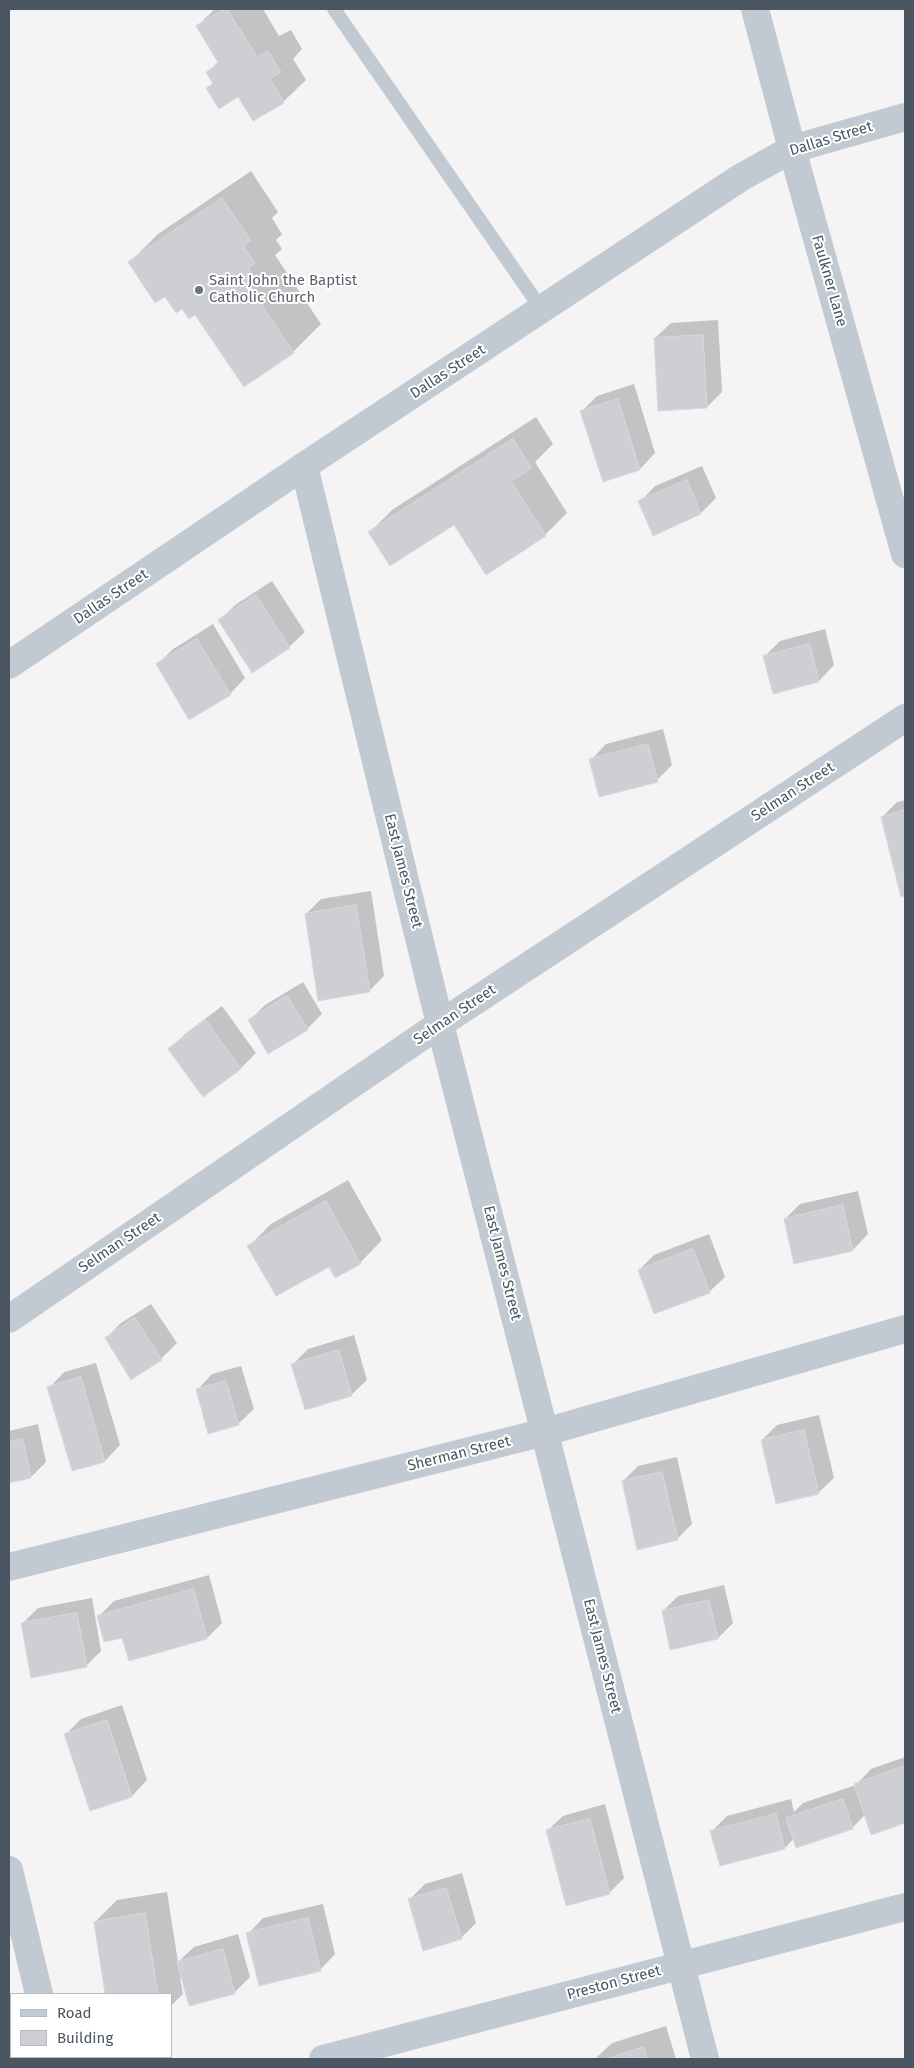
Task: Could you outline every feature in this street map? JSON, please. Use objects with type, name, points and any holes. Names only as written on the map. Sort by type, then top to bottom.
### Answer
[{"type":"street","name":"Faulkner Lane","points":[[755,9],[905,554]]},
{"type":"street","name":"Dallas Street","points":[[9,665],[304,466],[740,178],[792,149],[905,116]]},
{"type":"street","name":"East James Street","points":[[304,466],[440,1024],[682,1966],[704,2059]]},
{"type":"street","name":"Selman Street","points":[[9,1318],[440,1024],[905,718]]},
{"type":"street","name":"Sherman Street","points":[[9,1567],[545,1432],[905,1329]]},
{"type":"street","points":[[9,1870],[39,1993]]},
{"type":"street","name":"Preston Street","points":[[323,2059],[905,1907]]},
{"type":"lane","points":[[334,9],[542,310]]},
{"type":"building","points":[[227,9],[257,57],[268,51],[281,72],[270,79],[284,103],[253,121],[238,97],[219,109],[206,88],[213,84],[206,72],[219,64],[196,26]]},
{"type":"building","name":"Saint John the Baptist Catholic Church","points":[[222,198],[251,241],[243,246],[255,263],[248,268],[255,278],[247,283],[294,353],[244,387],[195,315],[189,319],[182,309],[176,313],[165,297],[155,303],[128,262]]},
{"type":"building","points":[[703,335],[707,408],[658,411],[654,338]]},
{"type":"building","points":[[618,399],[640,470],[603,482],[580,411]]},
{"type":"building","points":[[513,439],[532,468],[511,481],[546,536],[486,575],[454,525],[390,566],[368,532]]},
{"type":"building","points":[[687,480],[701,514],[653,536],[638,501]]},
{"type":"building","points":[[256,595],[290,648],[252,673],[218,620]]},
{"type":"building","points":[[197,639],[231,695],[189,720],[156,664]]},
{"type":"building","points":[[810,644],[819,682],[773,694],[763,656]]},
{"type":"building","points":[[648,744],[658,782],[599,797],[589,759]]},
{"type":"building","points":[[905,810],[905,896],[901,897],[881,817]]},
{"type":"building","points":[[356,905],[370,992],[318,1001],[305,914]]},
{"type":"building","points":[[287,996],[308,1030],[268,1054],[248,1020]]},
{"type":"building","points":[[206,1020],[241,1069],[203,1097],[168,1049]]},
{"type":"building","points":[[326,1201],[361,1264],[335,1278],[329,1267],[276,1296],[247,1246]]},
{"type":"building","points":[[843,1205],[853,1251],[794,1264],[784,1219]]},
{"type":"building","points":[[693,1249],[710,1293],[654,1314],[638,1270]]},
{"type":"building","points":[[135,1318],[162,1360],[131,1380],[105,1338]]},
{"type":"building","points":[[339,1350],[352,1396],[305,1410],[291,1364]]},
{"type":"building","points":[[81,1377],[105,1462],[72,1471],[47,1387]]},
{"type":"building","points":[[226,1381],[239,1425],[208,1434],[196,1389]]},
{"type":"building","points":[[804,1430],[819,1494],[776,1504],[761,1440]]},
{"type":"building","points":[[23,1439],[31,1478],[9,1483],[9,1442]]},
{"type":"building","points":[[662,1472],[678,1540],[637,1550],[622,1481]]},
{"type":"building","points":[[194,1589],[207,1639],[129,1661],[122,1638],[104,1642],[97,1616]]},
{"type":"building","points":[[709,1600],[718,1639],[670,1650],[662,1611]]},
{"type":"building","points":[[77,1613],[87,1667],[31,1678],[21,1623]]},
{"type":"building","points":[[107,1720],[132,1797],[90,1811],[64,1734]]},
{"type":"building","points":[[905,1766],[905,1823],[871,1835],[854,1784]]},
{"type":"building","points":[[843,1799],[853,1829],[796,1848],[786,1818]]},
{"type":"building","points":[[776,1814],[785,1849],[720,1866],[710,1831]]},
{"type":"building","points":[[590,1819],[610,1894],[566,1906],[546,1830]]},
{"type":"building","points":[[446,1888],[462,1939],[423,1951],[408,1899]]},
{"type":"building","points":[[145,1913],[158,1993],[105,1993],[94,1922]]},
{"type":"building","points":[[308,1918],[321,1971],[259,1986],[246,1933]]},
{"type":"building","points":[[223,1949],[235,1994],[189,2006],[177,1962]]},
{"type":"building","points":[[644,2047],[647,2059],[606,2059]]},
{"type":"place","name":"Saint John the Baptist Catholic Church","points":[[199,290]]}]
